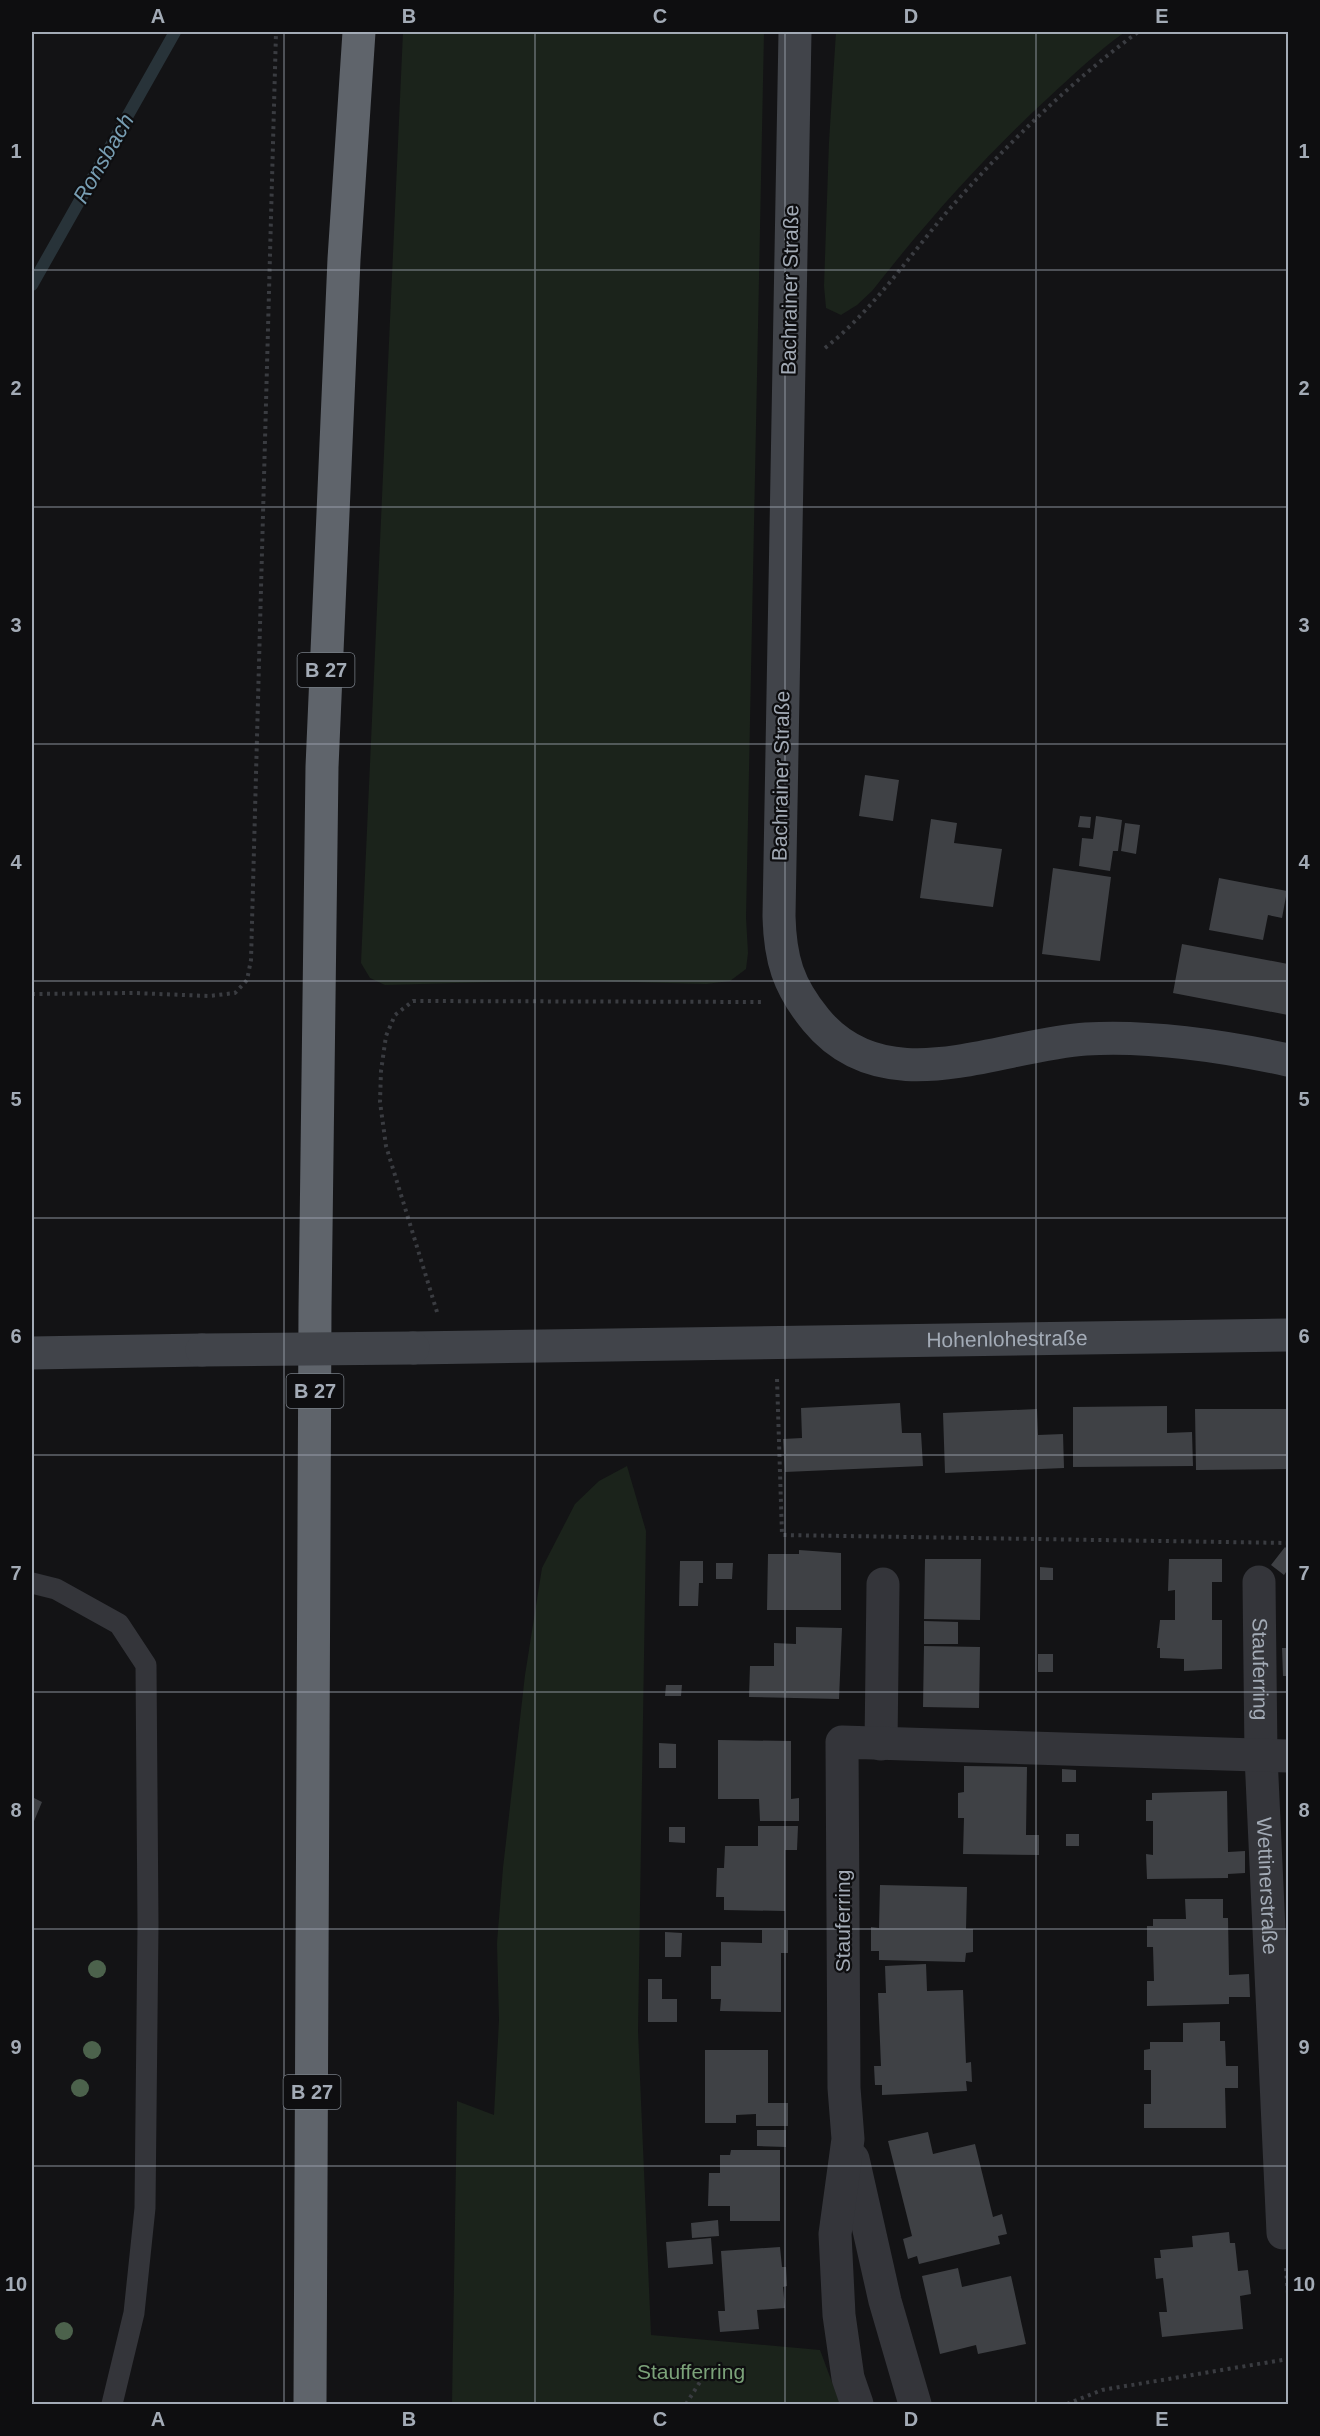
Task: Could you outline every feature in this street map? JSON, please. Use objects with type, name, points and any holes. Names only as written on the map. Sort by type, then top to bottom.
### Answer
[{"type":"highway","name":"B 27","points":[[310,2404],[315,1321],[322,767],[344,259],[359,32]]},
{"type":"main road","name":"Bachrainer Straße","points":[[795,32],[779,916],[779,944],[787,974],[801,1003],[820,1026],[845,1046],[873,1059],[903,1065],[937,1064],[1086,1039],[1163,1041],[1288,1060]]},
{"type":"main road","name":"Hohenlohestraße","points":[[32,1353],[1288,1335]]},
{"type":"street","name":"Stauferring","points":[[915,2404],[885,2301],[848,2139],[844,2088],[842,1742],[1275,1756],[1258,1582]]},
{"type":"street","points":[[881,1744],[883,1584]]},
{"type":"street","name":"Wettinerstraße","points":[[1275,1756],[1283,2233]]},
{"type":"street","name":"Stauferring","points":[[848,2139],[835,2234],[839,2315],[848,2378],[857,2404]]},
{"type":"lane","points":[[32,1583],[56,1589],[119,1624],[146,1665],[148,1925],[145,2208],[134,2313],[112,2404]]},
{"type":"path","points":[[32,994],[134,993],[209,996],[235,993],[247,980],[251,960],[276,32]]},
{"type":"path","points":[[789,377],[841,336],[878,297],[958,200],[1027,129],[1078,80],[1138,32]]},
{"type":"path","points":[[439,1321],[386,1146],[380,1102],[381,1071],[386,1036],[395,1014],[413,1001],[801,1003]]},
{"type":"path","points":[[775,1342],[782,1535],[1288,1543]]},
{"type":"path","points":[[1067,2404],[1102,2390],[1288,2359]]},
{"type":"path","points":[[686,2404],[705,2374]]},
{"type":"green space","points":[[403,32],[764,32],[746,918],[748,953],[746,969],[730,981],[706,984],[559,980],[385,985],[370,978],[361,963]]},
{"type":"green space","points":[[836,32],[1125,32],[1076,72],[1024,120],[935,215],[872,291],[857,305],[841,315],[826,308],[824,286],[829,142]]},
{"type":"green space","name":"Staufferring","points":[[627,1466],[646,1531],[638,2031],[651,2335],[820,2350],[840,2404],[452,2404],[457,2101],[494,2115],[499,2020],[497,1943],[503,1868],[525,1675],[542,1568],[575,1504],[599,1481]]},
{"type":"building","points":[[865,775],[899,780],[893,821],[859,816]]},
{"type":"building","points":[[1080,816],[1091,817],[1090,828],[1078,827]]},
{"type":"building","points":[[1096,816],[1122,820],[1118,851],[1113,851],[1110,871],[1079,866],[1082,838],[1093,839]]},
{"type":"building","points":[[931,819],[957,823],[954,843],[1002,849],[993,907],[920,898]]},
{"type":"building","points":[[1125,823],[1140,825],[1136,854],[1121,851]]},
{"type":"building","points":[[1053,868],[1111,877],[1100,961],[1042,954]]},
{"type":"building","points":[[1219,878],[1287,891],[1282,918],[1268,915],[1263,940],[1209,930]]},
{"type":"building","points":[[1182,944],[1288,964],[1288,1015],[1173,993]]},
{"type":"building","points":[[900,1403],[902,1433],[921,1433],[923,1466],[785,1472],[783,1439],[802,1438],[801,1408]]},
{"type":"building","points":[[1167,1406],[1167,1433],[1192,1432],[1193,1466],[1073,1467],[1073,1407]]},
{"type":"building","points":[[1037,1409],[1038,1435],[1063,1434],[1064,1468],[945,1473],[943,1413]]},
{"type":"building","points":[[1195,1409],[1288,1409],[1288,1469],[1196,1470]]},
{"type":"building","points":[[1285,1547],[1288,1550],[1288,1569],[1284,1575],[1271,1565]]},
{"type":"building","points":[[799,1550],[841,1553],[841,1610],[767,1610],[768,1554],[799,1554]]},
{"type":"building","points":[[925,1559],[981,1559],[980,1620],[924,1619]]},
{"type":"building","points":[[1169,1559],[1222,1559],[1222,1582],[1212,1582],[1212,1620],[1222,1620],[1222,1669],[1184,1671],[1184,1659],[1160,1658],[1160,1648],[1157,1648],[1160,1620],[1175,1620],[1175,1590],[1168,1591]]},
{"type":"building","points":[[680,1561],[703,1561],[703,1583],[699,1583],[698,1606],[679,1606]]},
{"type":"building","points":[[716,1563],[733,1563],[732,1579],[716,1579]]},
{"type":"building","points":[[1040,1567],[1053,1568],[1053,1580],[1040,1580]]},
{"type":"building","points":[[924,1621],[958,1622],[958,1644],[924,1644]]},
{"type":"building","points":[[796,1627],[842,1628],[839,1699],[749,1697],[750,1666],[774,1666],[774,1643],[796,1644]]},
{"type":"building","points":[[924,1646],[980,1647],[979,1708],[923,1707]]},
{"type":"building","points":[[1282,1648],[1288,1648],[1288,1676],[1283,1676]]},
{"type":"building","points":[[1038,1654],[1053,1654],[1053,1672],[1038,1672]]},
{"type":"building","points":[[666,1685],[682,1685],[681,1696],[665,1696]]},
{"type":"building","points":[[718,1740],[791,1741],[791,1799],[799,1798],[799,1821],[760,1821],[759,1799],[718,1799]]},
{"type":"building","points":[[659,1743],[676,1744],[676,1768],[659,1768]]},
{"type":"building","points":[[964,1766],[1027,1767],[1026,1835],[1039,1835],[1039,1855],[963,1854],[964,1818],[958,1818],[958,1793],[964,1792]]},
{"type":"building","points":[[1062,1769],[1076,1770],[1076,1782],[1062,1782]]},
{"type":"building","points":[[1227,1791],[1228,1852],[1245,1851],[1245,1873],[1228,1874],[1228,1878],[1147,1879],[1146,1854],[1153,1855],[1153,1821],[1146,1821],[1146,1800],[1152,1800],[1152,1793]]},
{"type":"building","points":[[32,1797],[42,1802],[32,1826]]},
{"type":"building","points":[[758,1826],[798,1826],[797,1850],[785,1850],[785,1911],[724,1910],[724,1897],[716,1897],[717,1868],[724,1868],[725,1846],[758,1846]]},
{"type":"building","points":[[669,1827],[685,1827],[685,1843],[669,1842]]},
{"type":"building","points":[[1066,1834],[1079,1834],[1079,1846],[1066,1846]]},
{"type":"building","points":[[880,1885],[967,1887],[966,1929],[973,1929],[973,1952],[966,1953],[965,1962],[879,1960],[879,1951],[871,1951],[871,1927],[879,1928]]},
{"type":"building","points":[[1185,1899],[1223,1899],[1223,1918],[1228,1918],[1229,1975],[1249,1974],[1250,1997],[1229,1997],[1229,2004],[1147,2006],[1147,1981],[1154,1981],[1153,1947],[1147,1947],[1147,1926],[1153,1926],[1153,1919],[1186,1919]]},
{"type":"building","points":[[762,1930],[788,1930],[788,1953],[781,1953],[781,2012],[720,2011],[721,1999],[711,1999],[711,1966],[721,1966],[721,1942],[762,1943]]},
{"type":"building","points":[[665,1932],[682,1933],[681,1957],[665,1957]]},
{"type":"building","points":[[926,1964],[927,1991],[963,1990],[966,2063],[971,2062],[972,2082],[966,2081],[967,2091],[882,2095],[882,2085],[875,2085],[874,2066],[881,2066],[878,1993],[886,1993],[885,1966]]},
{"type":"building","points":[[648,1979],[662,1979],[662,1999],[677,1999],[677,2022],[648,2022]]},
{"type":"building","points":[[1220,2022],[1220,2041],[1225,2041],[1226,2066],[1238,2066],[1238,2088],[1225,2088],[1226,2128],[1144,2128],[1144,2104],[1151,2104],[1151,2070],[1144,2070],[1144,2050],[1150,2049],[1150,2042],[1183,2042],[1183,2023]]},
{"type":"building","points":[[705,2050],[768,2050],[768,2103],[788,2103],[788,2126],[756,2126],[756,2114],[736,2115],[736,2123],[705,2123]]},
{"type":"building","points":[[757,2130],[786,2130],[786,2147],[757,2146]]},
{"type":"building","points":[[928,2132],[933,2154],[975,2144],[993,2217],[1002,2214],[1007,2234],[998,2236],[1000,2244],[919,2264],[917,2256],[908,2259],[903,2239],[912,2236],[888,2141]]},
{"type":"building","points":[[731,2150],[780,2150],[780,2221],[730,2221],[730,2206],[708,2206],[709,2173],[720,2173],[720,2155],[730,2155]]},
{"type":"building","points":[[718,2220],[719,2236],[692,2238],[691,2223]]},
{"type":"building","points":[[1229,2232],[1230,2243],[1235,2243],[1238,2271],[1248,2270],[1251,2294],[1240,2296],[1243,2329],[1162,2337],[1159,2312],[1167,2312],[1163,2278],[1156,2279],[1154,2258],[1161,2258],[1160,2250],[1193,2247],[1192,2236]]},
{"type":"building","points":[[711,2238],[713,2264],[668,2268],[666,2242]]},
{"type":"building","points":[[780,2247],[782,2267],[786,2267],[787,2286],[783,2287],[785,2308],[757,2310],[759,2329],[720,2332],[718,2311],[725,2311],[721,2251]]},
{"type":"building","points":[[958,2268],[962,2287],[1011,2276],[1026,2344],[978,2354],[976,2345],[940,2354],[922,2276]]},
{"type":"waterway","name":"Ronsbach","points":[[32,285],[175,32]]}]
